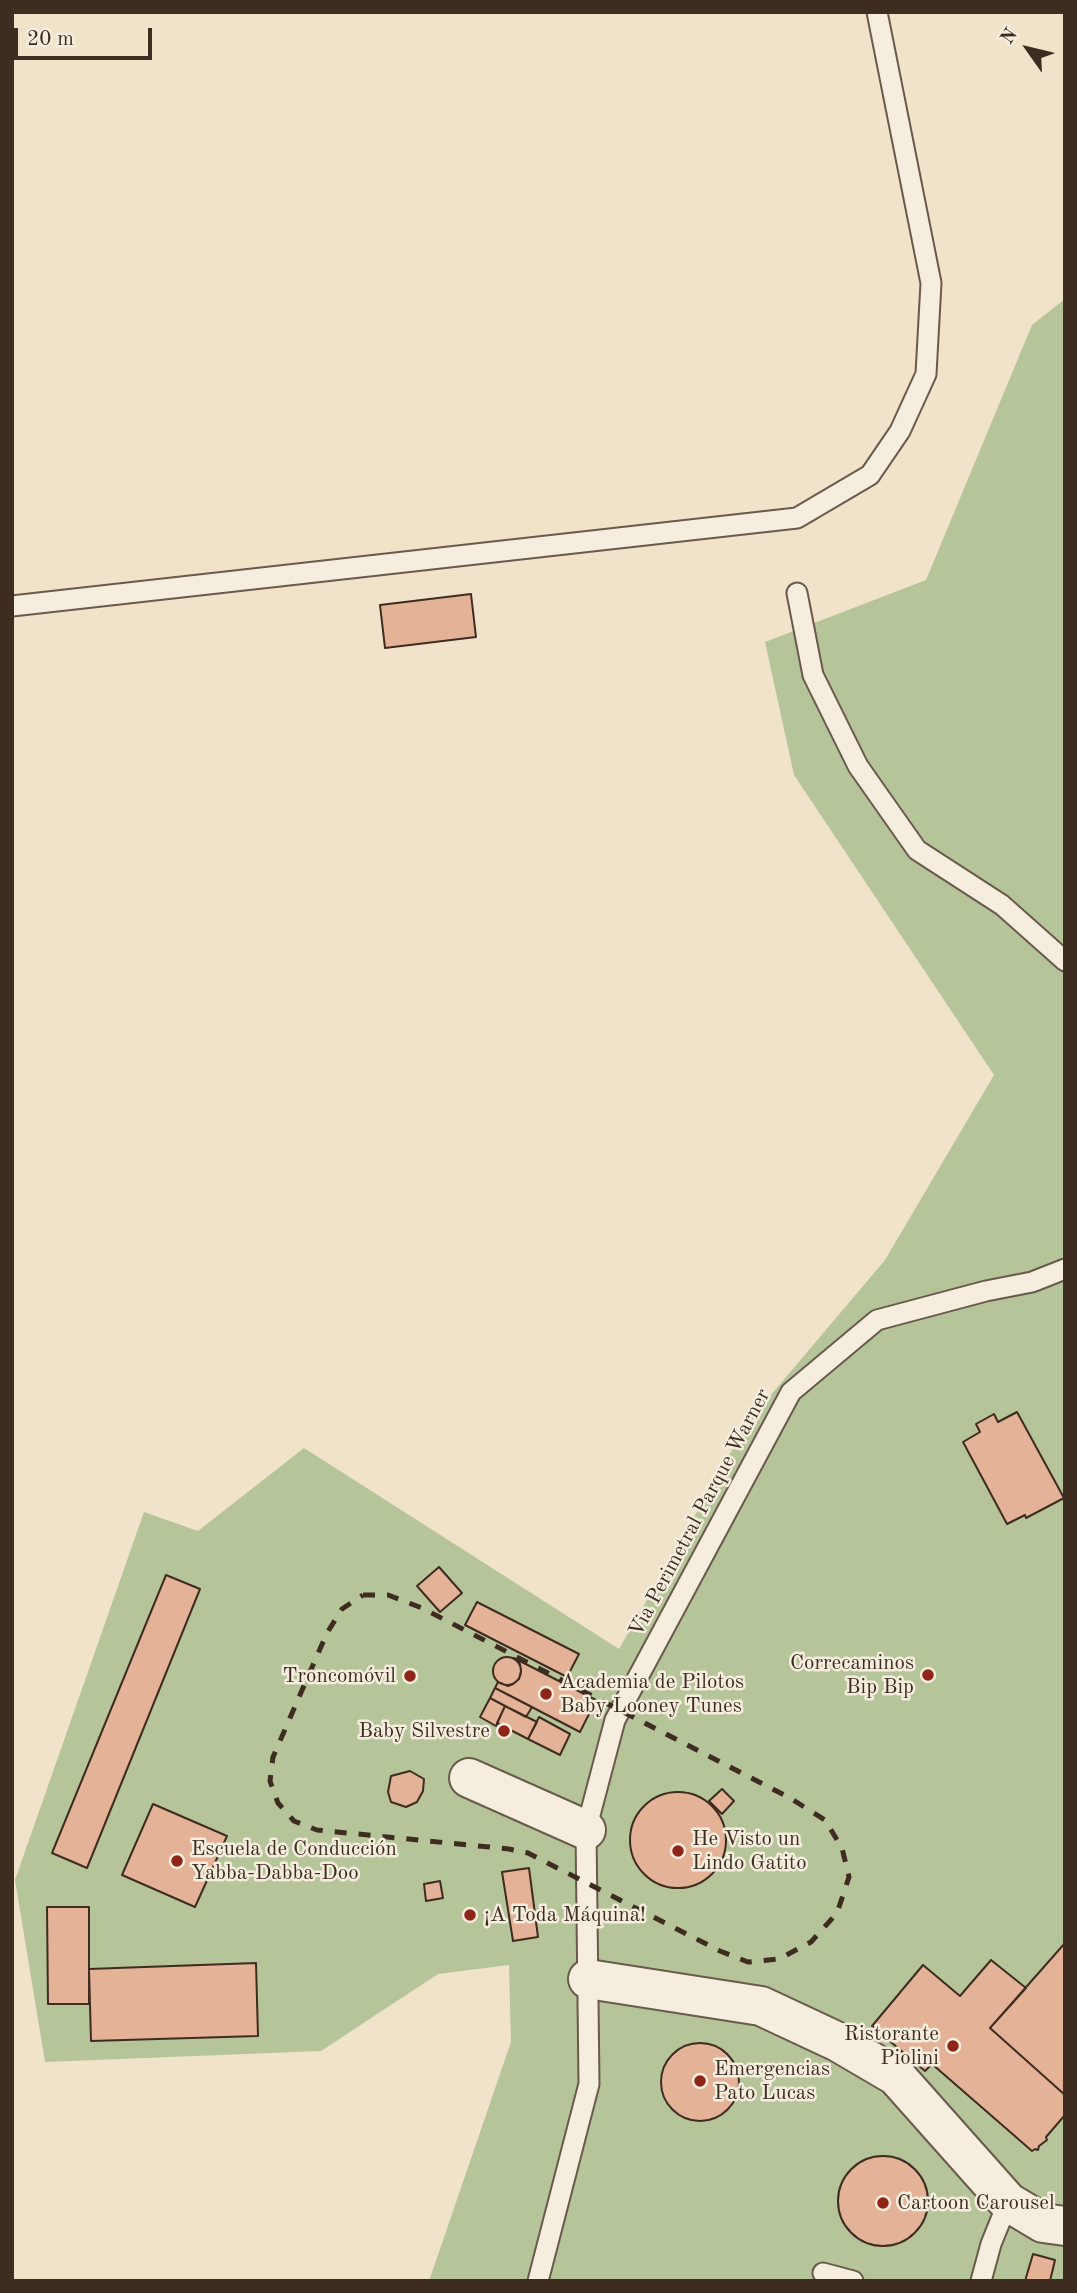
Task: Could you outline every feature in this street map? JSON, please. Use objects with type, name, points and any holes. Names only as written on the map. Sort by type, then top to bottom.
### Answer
[{"type":"street","points":[[469,1778],[586,1830]]},
{"type":"street","points":[[588,1979],[761,2006],[838,2042],[896,2076],[1008,2202],[1043,2223],[1065,2226]]},
{"type":"lane","points":[[12,606],[797,518],[870,475],[901,431],[926,374],[931,284],[877,12]]},
{"type":"lane","points":[[797,593],[813,675],[858,766],[917,850],[1002,905],[1065,961]]},
{"type":"lane","name":"Via Perimetral Parque Warner","points":[[538,2281],[589,2084],[586,1830],[615,1720],[791,1392],[877,1320],[986,1291],[1032,1282],[1065,1269]]},
{"type":"lane","points":[[981,2281],[991,2244],[1008,2202]]},
{"type":"lane","points":[[823,2273],[853,2281]]},
{"type":"green space","points":[[1065,299],[1065,2281],[429,2281],[511,2042],[509,1965],[438,1974],[321,2051],[45,2062],[15,1880],[144,1512],[198,1531],[304,1448],[619,1649],[748,1422],[885,1260],[994,1075],[794,775],[765,642],[926,580],[1032,325]]},
{"type":"building","points":[[471,594],[476,637],[385,648],[380,605]]},
{"type":"building","points":[[1017,1412],[1064,1498],[1026,1518],[1025,1515],[1007,1524],[963,1442],[980,1432],[976,1424],[994,1414],[998,1422]]},
{"type":"building","points":[[439,1567],[462,1593],[440,1612],[417,1586]]},
{"type":"building","points":[[166,1575],[200,1589],[87,1868],[52,1853]]},
{"type":"building","points":[[477,1602],[579,1654],[567,1677],[465,1625]]},
{"type":"building","points":[[507,1657],[517,1661],[521,1671],[517,1681],[507,1685],[497,1681],[493,1671],[497,1661]]},
{"type":"building","name":"Academia de Pilotos Baby Looney Tunes","points":[[514,1658],[596,1700],[580,1732],[495,1688],[498,1682],[508,1686],[519,1679],[520,1664]]},
{"type":"building","points":[[495,1688],[532,1707],[526,1717],[490,1698]]},
{"type":"building","points":[[490,1698],[505,1706],[496,1726],[480,1717]]},
{"type":"building","points":[[505,1706],[537,1722],[528,1739],[497,1723]]},
{"type":"building","points":[[539,1717],[570,1734],[560,1755],[528,1739]]},
{"type":"building","points":[[410,1771],[424,1779],[423,1791],[417,1802],[406,1807],[391,1802],[388,1792],[391,1776]]},
{"type":"building","points":[[722,1789],[734,1801],[722,1814],[709,1801]]},
{"type":"building","name":"He Visto un Lindo Gatito","points":[[678,1792],[696,1795],[712,1806],[723,1822],[726,1840],[723,1858],[712,1874],[696,1885],[678,1888],[660,1885],[644,1874],[633,1858],[630,1840],[633,1822],[644,1806],[660,1795]]},
{"type":"building","points":[[153,1804],[227,1836],[195,1907],[122,1875]]},
{"type":"building","points":[[529,1868],[538,1937],[513,1941],[502,1872]]},
{"type":"building","points":[[440,1881],[443,1898],[426,1901],[424,1884]]},
{"type":"building","points":[[47,1907],[89,1907],[89,2004],[48,2004]]},
{"type":"building","points":[[1065,1943],[1065,2095],[990,2028]]},
{"type":"building","name":"Ristorante Piolini","points":[[991,1960],[1026,1988],[990,2028],[1065,2095],[1065,2115],[1038,2150],[1032,2151],[932,2064],[925,2071],[872,2026],[923,1965],[960,1996]]},
{"type":"building","points":[[256,1963],[258,2036],[91,2041],[89,1969]]},
{"type":"building","name":"Emergencias Pato Lucas","points":[[700,2043],[715,2046],[728,2054],[736,2067],[739,2082],[736,2097],[728,2110],[715,2118],[700,2121],[685,2118],[672,2110],[664,2097],[661,2082],[664,2067],[672,2054],[685,2046]]},
{"type":"building","name":"Cartoon Carousel","points":[[883,2156],[900,2159],[915,2169],[925,2184],[928,2201],[925,2218],[915,2233],[900,2243],[883,2246],[866,2243],[851,2233],[841,2218],[838,2201],[841,2184],[851,2169],[866,2159]]},
{"type":"building","points":[[1033,2254],[1055,2260],[1050,2281],[1025,2281]]},
{"type":"railway","points":[[363,1595],[388,1595],[422,1608],[790,1798],[825,1820],[842,1848],[849,1877],[837,1913],[811,1942],[779,1959],[748,1962],[720,1951],[528,1853],[317,1830],[294,1821],[278,1803],[270,1781],[273,1757],[327,1633],[342,1609],[363,1595]]},
{"type":"place","name":"Correcaminos Bip Bip","points":[[928,1675]]},
{"type":"place","name":"Troncomóvil","points":[[410,1676]]},
{"type":"place","name":"Academia de Pilotos Baby Looney Tunes","points":[[546,1694]]},
{"type":"place","name":"Baby Silvestre","points":[[504,1731]]},
{"type":"place","name":"He Visto un Lindo Gatito","points":[[678,1851]]},
{"type":"place","name":"Escuela de Conducción Yabba-Dabba-Doo","points":[[177,1861]]},
{"type":"place","name":"¡A Toda Máquina!","points":[[470,1915]]},
{"type":"place","name":"Ristorante Piolini","points":[[953,2046]]},
{"type":"place","name":"Emergencias Pato Lucas","points":[[700,2081]]},
{"type":"place","name":"Cartoon Carousel","points":[[883,2203]]}]
